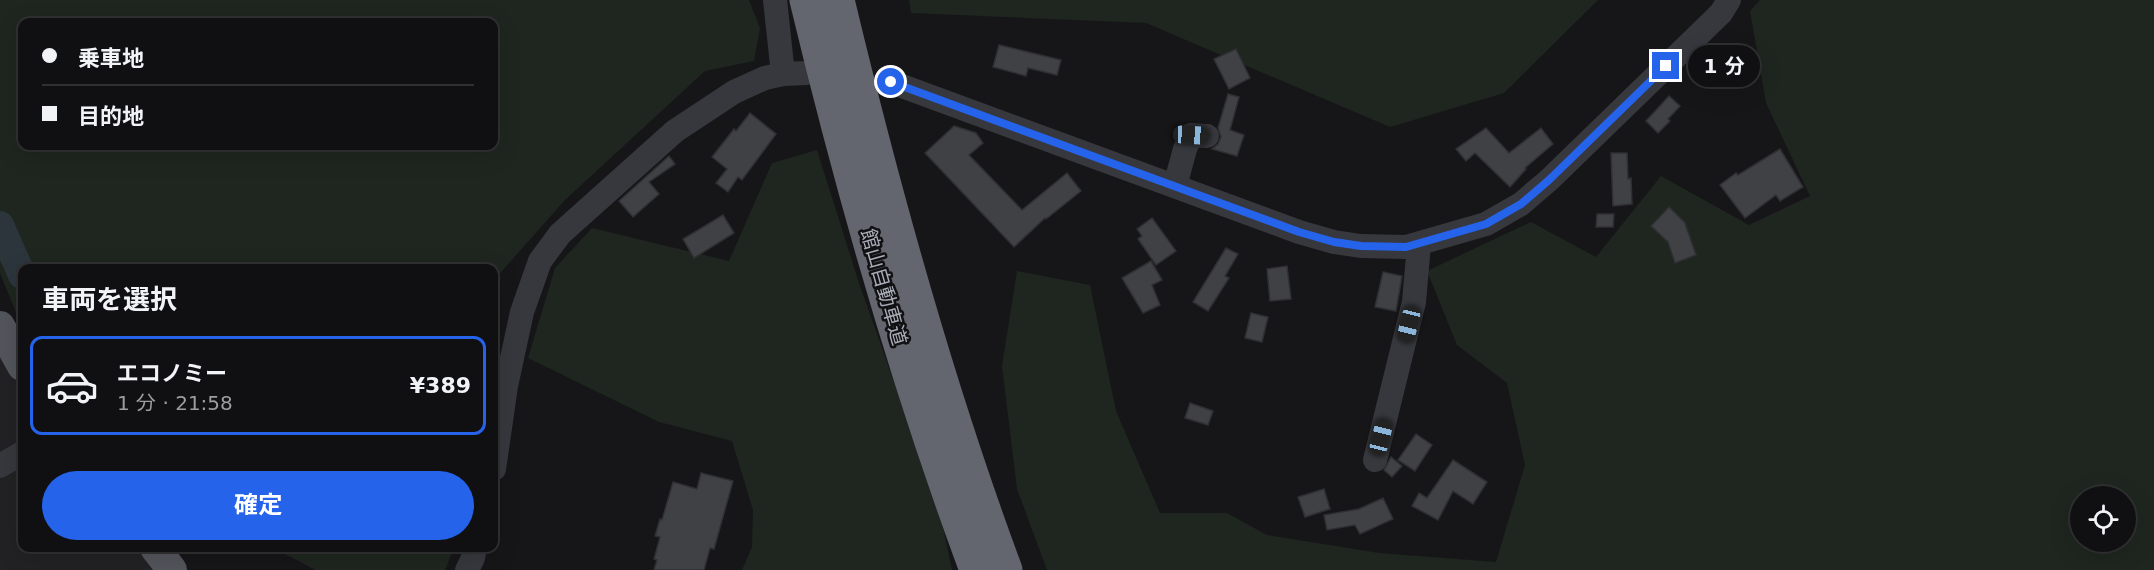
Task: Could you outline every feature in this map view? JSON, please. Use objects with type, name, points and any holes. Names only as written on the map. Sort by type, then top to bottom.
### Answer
[{"type":"highway","name":"館山自動車道","points":[[806,0],[831,102],[895,327],[976,570]]},
{"type":"highway","name":"館山自動車道","points":[[838,0],[862,98],[926,330],[1006,570]]},
{"type":"main road","points":[[0,326],[18,359]]},
{"type":"main road","points":[[158,552],[172,570]]},
{"type":"street","points":[[498,441],[506,386],[522,312],[540,261],[560,234],[675,131],[734,92],[765,78],[795,73],[775,0]]},
{"type":"street","points":[[891,82],[1299,232],[1334,242],[1361,246],[1406,247],[1486,224],[1521,204],[1549,180],[1721,13],[1729,0]]},
{"type":"street","points":[[1175,186],[1191,135],[1207,136]]},
{"type":"street","points":[[1375,460],[1414,302],[1419,244]]},
{"type":"street","points":[[0,466],[18,455]]},
{"type":"street","points":[[466,570],[474,552]]},
{"type":"shaded area","points":[[0,0],[749,0],[760,28],[754,61],[705,71],[565,200],[498,275],[498,264],[18,264],[18,317],[0,273]]},
{"type":"shaded area","points":[[909,0],[1598,0],[1504,93],[1390,127],[1146,23],[911,13]]},
{"type":"shaded area","points":[[1760,0],[2154,0],[2154,570],[1047,570],[1017,489],[1002,366],[1017,271],[1090,285],[1116,411],[1160,513],[1227,513],[1267,535],[1379,553],[1496,562],[1525,465],[1507,383],[1457,345],[1427,271],[1531,222],[1596,257],[1661,176],[1749,225],[1810,196],[1766,103],[1750,11]]},
{"type":"shaded area","points":[[817,150],[859,283],[940,512],[952,570],[742,570],[752,547],[753,510],[732,441],[659,422],[528,358],[555,268],[592,228],[729,261],[772,163]]},
{"type":"shaded area","points":[[0,345],[18,372],[18,552],[149,552],[162,570],[0,570]]},
{"type":"shaded area","points":[[281,552],[452,552],[445,570],[316,570]]},
{"type":"building","points":[[999,45],[1061,60],[1057,75],[1028,68],[1026,76],[993,67]]},
{"type":"building","points":[[1236,49],[1250,78],[1229,89],[1214,59]]},
{"type":"building","points":[[1228,94],[1239,97],[1230,130],[1244,135],[1237,156],[1212,149],[1221,137],[1218,128]]},
{"type":"building","points":[[1669,96],[1680,106],[1658,133],[1646,121]]},
{"type":"building","points":[[750,113],[776,134],[742,180],[738,177],[728,192],[716,183],[727,169],[712,157]]},
{"type":"building","points":[[954,126],[976,133],[983,143],[969,155],[1022,210],[1067,173],[1081,191],[1045,218],[1014,247],[925,153]]},
{"type":"building","points":[[1486,128],[1509,153],[1541,128],[1553,144],[1525,168],[1510,187],[1475,153],[1466,161],[1456,149]]},
{"type":"building","points":[[1780,149],[1803,187],[1780,201],[1776,195],[1745,218],[1720,185],[1736,173],[1738,175]]},
{"type":"building","points":[[1611,153],[1627,153],[1632,204],[1613,206]]},
{"type":"building","points":[[669,156],[675,164],[649,182],[659,194],[633,217],[619,201]]},
{"type":"building","points":[[1669,207],[1685,223],[1696,255],[1675,263],[1668,242],[1651,226]]},
{"type":"building","points":[[1597,214],[1614,214],[1613,227],[1596,227]]},
{"type":"building","points":[[723,215],[734,233],[694,258],[683,239]]},
{"type":"building","points":[[1152,218],[1176,251],[1156,265],[1138,239],[1142,236],[1137,229]]},
{"type":"building","points":[[1226,248],[1238,254],[1225,276],[1229,278],[1208,311],[1193,302]]},
{"type":"building","points":[[1151,261],[1162,280],[1152,285],[1160,305],[1143,313],[1122,278]]},
{"type":"building","points":[[1287,266],[1291,299],[1270,301],[1267,269]]},
{"type":"building","points":[[1383,272],[1402,276],[1396,311],[1375,307]]},
{"type":"building","points":[[1251,313],[1268,317],[1262,342],[1245,338]]},
{"type":"building","points":[[1190,403],[1213,411],[1208,425],[1185,418]]},
{"type":"building","points":[[1416,434],[1432,445],[1415,471],[1398,460]]},
{"type":"building","points":[[1391,457],[1402,466],[1392,477],[1384,470]]},
{"type":"building","points":[[1453,460],[1487,482],[1473,504],[1453,491],[1438,520],[1412,506],[1419,493],[1427,498]]},
{"type":"building","points":[[701,473],[733,481],[714,549],[710,548],[704,570],[654,570],[657,560],[654,559],[660,537],[655,536],[673,482],[697,489]]},
{"type":"building","points":[[1324,489],[1330,509],[1305,517],[1298,497]]},
{"type":"building","points":[[1383,498],[1393,519],[1360,534],[1355,525],[1327,530],[1324,515],[1359,509]]},
{"type":"waterway","points":[[0,225],[18,266]]},
{"type":"route","points":[[891,82],[1299,232],[1334,242],[1361,246],[1406,247],[1486,224],[1521,204],[1549,180],[1666,66]]}]
